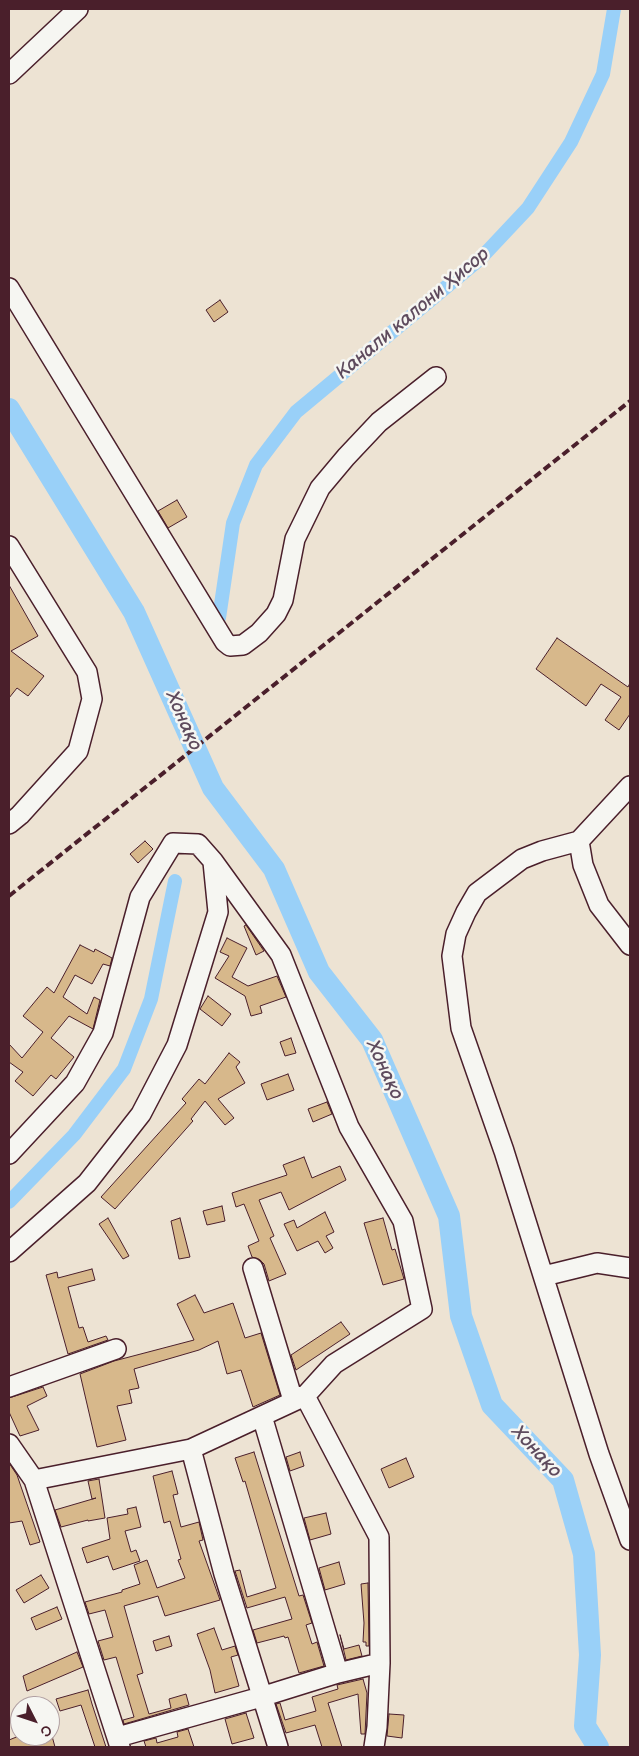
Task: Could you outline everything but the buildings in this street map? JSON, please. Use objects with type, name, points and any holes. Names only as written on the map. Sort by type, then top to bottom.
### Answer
[{"type":"street","points":[[9,74],[78,9]]},
{"type":"street","points":[[9,288],[225,642],[230,646],[243,645],[259,633],[276,614],[283,600],[296,539],[320,488],[379,422],[436,377]]},
{"type":"street","points":[[9,546],[87,672],[92,699],[78,751],[20,815],[9,824]]},
{"type":"street","points":[[630,786],[578,841],[542,851],[522,860],[477,893],[456,934],[452,956],[461,1028],[544,1276],[599,1454],[630,1540]]},
{"type":"street","points":[[578,841],[583,865],[599,905],[630,945]]},
{"type":"street","points":[[9,1154],[75,1083],[103,1033],[140,897],[174,843],[198,844],[213,861],[281,955],[349,1127],[403,1221],[422,1309],[334,1364],[305,1396],[191,1449],[34,1480]]},
{"type":"street","points":[[9,1252],[87,1183],[141,1114],[164,1071],[177,1045],[218,912],[213,861]]},
{"type":"street","points":[[544,1276],[601,1263],[630,1268]]},
{"type":"street","points":[[253,1268],[292,1397],[305,1396]]},
{"type":"street","points":[[9,1388],[116,1350]]},
{"type":"street","points":[[305,1396],[378,1537],[380,1664],[377,1727],[374,1747]]},
{"type":"street","points":[[262,1416],[338,1673]]},
{"type":"street","points":[[9,1444],[34,1480],[119,1742],[338,1673],[380,1664]]},
{"type":"street","points":[[191,1449],[224,1574],[278,1747]]},
{"type":"waterway","name":"Канали калони Ҳисор","points":[[219,618],[233,523],[256,465],[296,412],[481,258],[528,208],[571,142],[603,74],[614,9]]},
{"type":"waterway","name":"Хонақо","points":[[9,409],[134,612],[213,788],[274,869],[319,972],[372,1040],[449,1216],[461,1316],[492,1405],[563,1480],[584,1554],[590,1655],[585,1726],[598,1747]]},
{"type":"waterway","name":"Канали калони Ҳисор","points":[[9,1202],[74,1135],[124,1069],[151,999],[175,881]]},
{"type":"railway","points":[[9,896],[630,401]]}]
